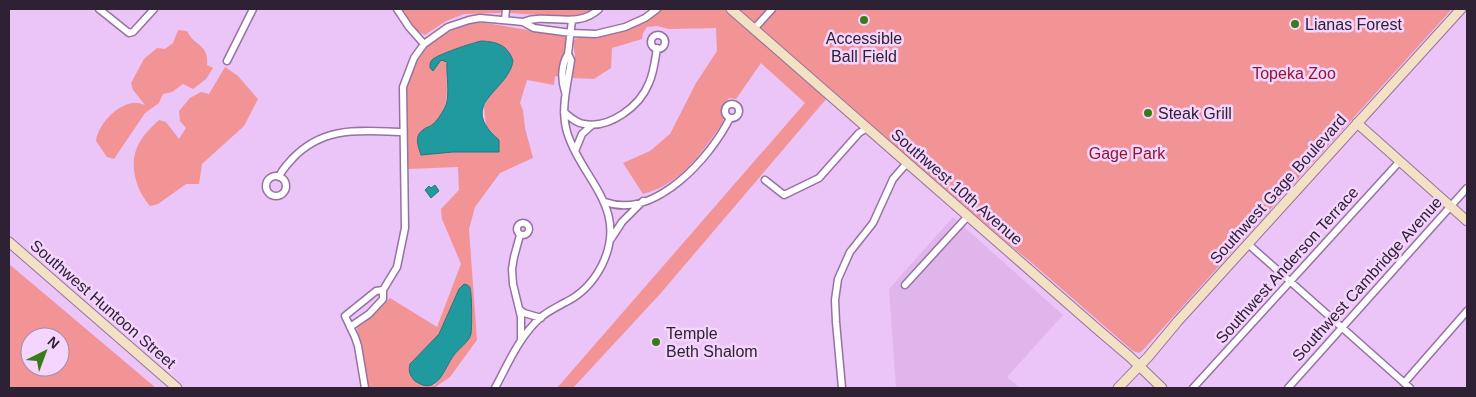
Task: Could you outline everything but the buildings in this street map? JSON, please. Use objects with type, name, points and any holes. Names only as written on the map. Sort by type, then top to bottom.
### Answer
[{"type":"main road","name":"Southwest 10th Avenue","points":[[731,9],[1123,350],[1162,388]]},
{"type":"main road","name":"Southwest Gage Boulevard","points":[[1118,388],[1461,9]]},
{"type":"main road","points":[[1358,123],[1467,221]]},
{"type":"main road","name":"Southwest Huntoon Street","points":[[9,242],[177,388]]},
{"type":"street","points":[[99,9],[125,32],[130,33],[154,9]]},
{"type":"street","points":[[227,61],[253,9]]},
{"type":"street","points":[[397,9],[424,44]]},
{"type":"street","points":[[505,20],[506,9]]},
{"type":"street","points":[[523,22],[532,18],[582,19],[599,9]]},
{"type":"street","points":[[350,327],[378,306],[383,299],[383,290],[397,267],[405,228],[403,87],[414,58],[424,44],[439,32],[458,23],[480,18],[523,22],[534,28],[570,33],[596,34],[616,30],[637,22],[657,9]]},
{"type":"street","points":[[754,29],[772,9]]},
{"type":"street","points":[[572,20],[568,54],[564,59],[562,83],[565,92],[564,112],[566,130],[575,151],[604,202],[608,214],[610,240]]},
{"type":"street","points":[[575,151],[582,134],[592,125],[625,113],[640,98],[650,82],[657,48]]},
{"type":"street","points":[[564,112],[577,122],[592,125]]},
{"type":"street","points":[[604,202],[619,205],[644,201],[668,190],[683,179],[723,132],[730,118]]},
{"type":"street","points":[[765,180],[784,195],[819,178],[859,133],[867,128]]},
{"type":"street","points":[[279,177],[284,168],[305,147],[329,134],[352,131],[403,132]]},
{"type":"street","name":"Southwest Anderson Terrace","points":[[1194,388],[1400,161]]},
{"type":"street","points":[[842,388],[835,300],[838,279],[850,252],[873,223],[893,179],[907,163]]},
{"type":"street","name":"Southwest Cambridge Avenue","points":[[1288,388],[1467,188]]},
{"type":"street","points":[[495,388],[526,333],[540,318],[574,297],[590,283],[602,265],[610,240],[630,213],[644,201]]},
{"type":"street","points":[[905,285],[968,216]]},
{"type":"street","points":[[520,235],[512,269],[513,284],[521,317],[520,341]]},
{"type":"street","points":[[1248,244],[1410,388]]},
{"type":"street","points":[[365,388],[358,346],[345,316],[376,291],[383,290]]},
{"type":"street","points":[[520,309],[540,318]]},
{"type":"street","points":[[1404,383],[1467,311]]},
{"type":"shaded area","points":[[482,41],[501,45],[508,51],[513,61],[509,72],[483,107],[482,116],[487,127],[499,140],[499,152],[453,152],[421,155],[418,135],[437,120],[444,110],[447,100],[447,62],[441,60],[433,71],[430,68],[431,62],[447,52]]},
{"type":"shaded area","points":[[435,185],[439,191],[431,198],[425,190],[429,186],[431,188]]},
{"type":"shaded area","points":[[953,217],[1063,315],[1007,377],[1020,388],[896,388],[889,289]]},
{"type":"shaded area","points":[[464,284],[469,286],[471,291],[472,325],[470,337],[454,355],[439,379],[429,386],[423,385],[412,377],[409,371],[410,364],[439,334],[459,289]]},
{"type":"green space","points":[[402,9],[503,9],[500,13],[464,14],[446,21],[425,35],[417,31]]},
{"type":"green space","points":[[510,9],[595,9],[577,17],[570,17],[510,13]]},
{"type":"green space","points":[[661,9],[726,9],[827,98],[660,294],[573,388],[557,388],[805,103],[761,63],[736,99],[730,98],[726,101],[723,107],[722,124],[698,157],[679,176],[656,190],[643,194],[623,163],[650,151],[670,134],[696,83],[717,51],[716,28],[669,29],[657,26],[647,27],[642,39],[612,48],[611,68],[594,79],[572,78],[575,56],[573,41],[582,37],[608,35],[624,31],[640,24]]},
{"type":"green space","name":"Gage Park","points":[[736,9],[1452,9],[1139,353],[1133,351]]},
{"type":"green space","points":[[472,23],[486,23],[564,36],[567,39],[560,77],[555,76],[554,85],[527,80],[520,103],[533,158],[500,173],[475,207],[469,229],[477,340],[450,377],[434,388],[370,388],[366,381],[358,326],[374,314],[390,298],[437,327],[461,264],[442,219],[441,209],[459,190],[458,167],[408,169],[406,99],[409,80],[416,62],[428,46],[446,33]],"holes":[[[475,42],[508,50],[513,61],[509,73],[491,92],[484,107],[486,126],[499,140],[453,152],[421,155],[427,127],[436,122],[445,107],[447,62],[441,60],[441,54]],[[459,289],[471,317],[470,337],[452,357],[444,373],[434,386],[410,373],[410,364],[439,334]]]},
{"type":"green space","points":[[178,30],[187,31],[204,49],[207,65],[213,68],[206,79],[193,89],[183,84],[172,92],[163,94],[159,103],[145,113],[114,159],[107,157],[96,141],[100,129],[104,122],[120,108],[134,103],[145,105],[133,90],[131,83],[144,59],[157,48],[165,49],[173,43]]},
{"type":"green space","points":[[225,67],[238,76],[258,99],[244,126],[202,164],[199,184],[186,184],[158,204],[150,206],[140,191],[135,174],[134,157],[141,140],[159,120],[166,122],[179,139],[186,128],[180,121],[179,111],[190,98],[201,92],[209,94]]},
{"type":"green space","points":[[9,264],[156,388],[9,388]]},
{"type":"place","name":"Accessible Ball Field","points":[[864,20]]},
{"type":"place","name":"Lianas Forest","points":[[1295,24]]},
{"type":"place","name":"Steak Grill","points":[[1148,113]]},
{"type":"place","name":"Temple Beth Shalom","points":[[656,342]]},
{"type":"park label","name":"Topeka Zoo","points":[[1294,73]]}]
